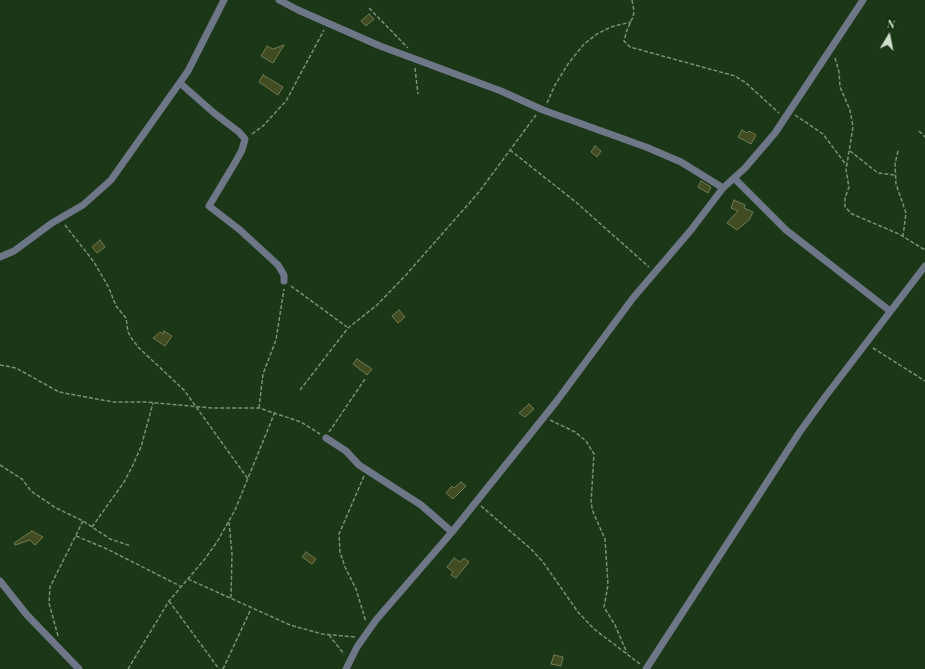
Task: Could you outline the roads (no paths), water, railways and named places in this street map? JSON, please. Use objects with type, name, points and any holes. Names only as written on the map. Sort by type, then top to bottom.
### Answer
[{"type":"street","points":[[0,257],[14,251],[83,205],[111,180],[188,71],[224,0]]},
{"type":"street","points":[[279,0],[328,24],[501,91],[542,109],[646,147],[681,162],[723,188]]},
{"type":"street","points":[[347,668],[369,629],[452,532],[569,384],[619,315],[691,230],[723,188],[765,145],[790,112],[863,0]]},
{"type":"street","points":[[180,83],[214,113],[239,132],[245,139],[242,150],[209,206],[240,230],[278,265],[284,275],[284,281]]},
{"type":"street","points":[[734,178],[786,230],[890,311]]},
{"type":"street","points":[[643,667],[799,433],[890,311],[924,269]]},
{"type":"street","points":[[326,438],[346,451],[367,470],[421,505],[452,532]]},
{"type":"street","points":[[0,582],[27,615],[79,669]]}]
